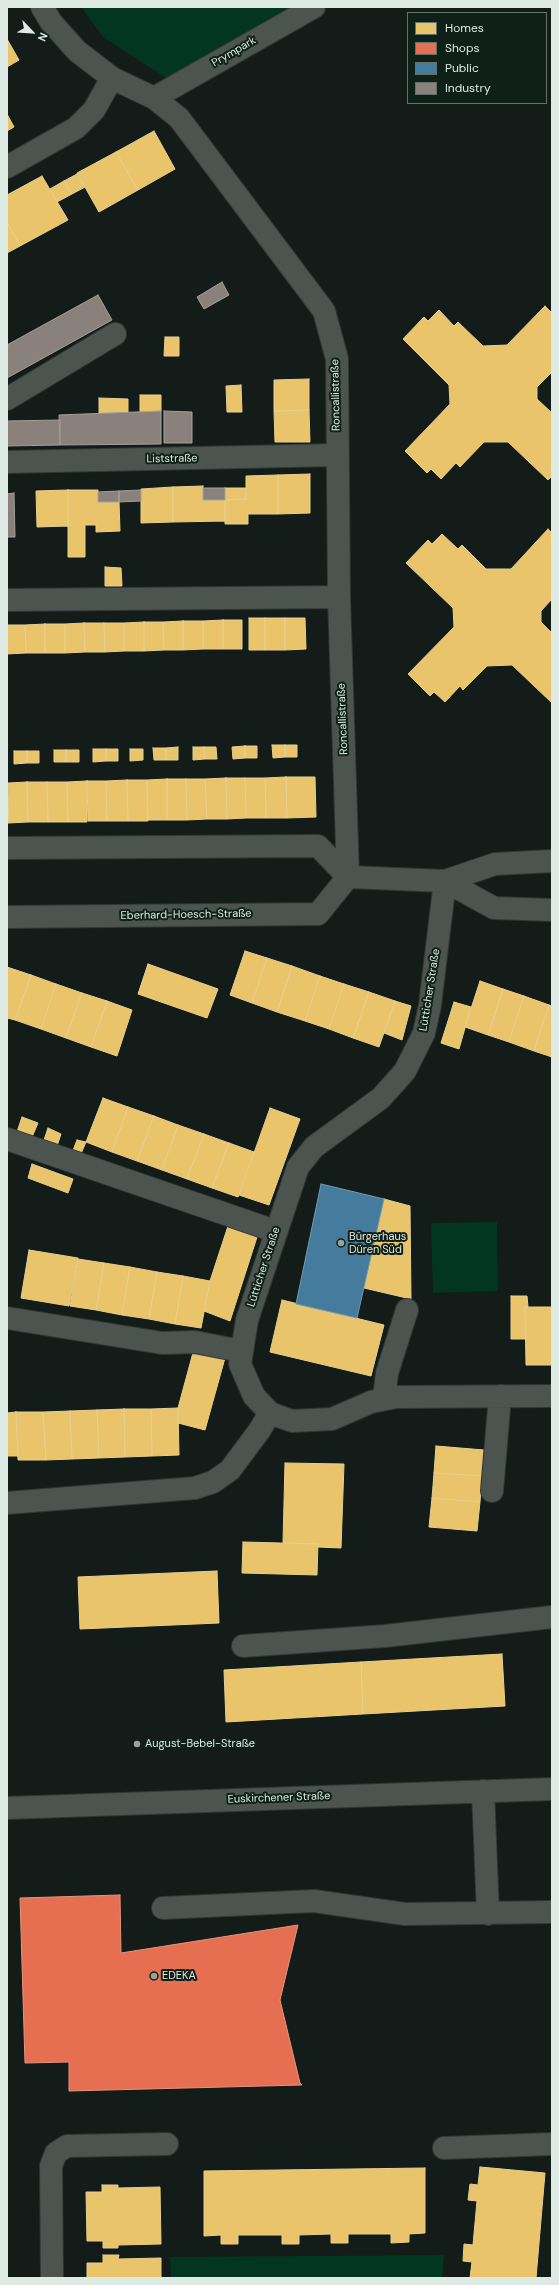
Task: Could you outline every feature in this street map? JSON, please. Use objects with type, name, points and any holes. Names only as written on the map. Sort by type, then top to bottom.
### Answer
[{"type":"street","name":"Roncallistraße","points":[[42,7],[51,22],[78,51],[112,78],[154,98],[179,118],[324,311],[337,359],[339,597],[348,877]]},
{"type":"street","name":"Prympark","points":[[154,98],[314,7]]},
{"type":"street","points":[[7,167],[76,128],[94,110],[112,78]]},
{"type":"street","points":[[7,399],[115,334]]},
{"type":"street","name":"Liststraße","points":[[7,462],[337,456]]},
{"type":"street","points":[[7,600],[339,597]]},
{"type":"street","points":[[7,848],[318,846],[348,877],[445,882],[495,864],[552,861]]},
{"type":"street","name":"Eberhard-Hoesch-Straße","points":[[7,917],[318,914],[348,877]]},
{"type":"street","points":[[445,882],[494,908],[552,910]]},
{"type":"street","name":"Lütticher Straße","points":[[445,882],[430,1005],[424,1033],[415,1054],[405,1071],[381,1098],[314,1147],[298,1167],[275,1231],[247,1320],[240,1364],[246,1382],[254,1396],[270,1413],[292,1421],[332,1419],[372,1402],[397,1397],[552,1396]]},
{"type":"street","points":[[7,1139],[275,1231]]},
{"type":"street","points":[[372,1402],[384,1399],[387,1373],[407,1310]]},
{"type":"street","points":[[7,1318],[162,1343],[195,1342],[241,1351]]},
{"type":"street","points":[[492,1491],[500,1396]]},
{"type":"street","points":[[7,1503],[195,1488],[214,1482],[230,1470],[259,1431],[270,1413]]},
{"type":"street","points":[[242,1646],[385,1636],[552,1617]]},
{"type":"street","name":"Euskirchener Straße","points":[[7,1808],[552,1789]]},
{"type":"street","points":[[483,1791],[488,1914]]},
{"type":"street","points":[[163,1908],[314,1901],[405,1914],[552,1912]]},
{"type":"street","points":[[52,2278],[51,2166],[56,2154],[67,2146],[167,2144]]},
{"type":"street","points":[[444,2148],[552,2144]]},
{"type":"green space","points":[[81,7],[305,7],[174,83],[103,37]]},
{"type":"green space","points":[[497,1222],[498,1291],[433,1293],[431,1223]]},
{"type":"green space","points":[[444,2255],[442,2278],[171,2278],[170,2257]]},
{"type":"building: Homes","points":[[7,39],[19,60],[7,67]]},
{"type":"building: Homes","points":[[7,114],[14,127],[7,131]]},
{"type":"building: Homes","points":[[154,131],[175,169],[138,190],[116,152]]},
{"type":"building: Homes","points":[[116,152],[138,190],[99,212],[77,173]]},
{"type":"building: Homes","points":[[77,174],[85,187],[72,194],[64,181]]},
{"type":"building: Homes","points":[[42,176],[68,220],[20,246],[7,222],[7,195]]},
{"type":"building: Homes","points":[[64,181],[72,194],[57,202],[50,189]]},
{"type":"building: Homes","points":[[7,222],[20,246],[7,253]]},
{"type":"building: Homes","points":[[545,306],[552,313],[552,372],[537,387],[537,399],[552,413],[552,476],[548,480],[508,442],[484,442],[460,467],[456,463],[441,479],[431,469],[427,473],[405,451],[450,404],[449,385],[403,339],[424,317],[428,321],[439,310],[454,326],[458,322],[483,346],[507,345]]},
{"type":"building: Homes","points":[[165,337],[179,337],[179,356],[164,356]]},
{"type":"building: Homes","points":[[309,379],[309,410],[274,411],[274,380]]},
{"type":"building: Homes","points":[[241,385],[242,412],[227,412],[226,386]]},
{"type":"building: Homes","points":[[140,395],[161,395],[161,411],[140,412]]},
{"type":"building: Homes","points":[[99,398],[128,399],[128,412],[99,413]]},
{"type":"building: Homes","points":[[309,410],[310,442],[275,442],[274,411]]},
{"type":"building: Homes","points":[[310,474],[310,513],[278,514],[278,475]]},
{"type":"building: Homes","points":[[278,475],[278,514],[248,514],[248,524],[225,524],[225,500],[246,499],[246,476]]},
{"type":"building: Homes","points":[[203,486],[203,500],[225,500],[225,521],[173,522],[173,487]]},
{"type":"building: Homes","points":[[173,487],[173,522],[141,523],[141,489]]},
{"type":"building: Homes","points":[[225,488],[246,488],[246,499],[225,500]]},
{"type":"building: Homes","points":[[68,490],[68,526],[37,527],[36,491]]},
{"type":"building: Homes","points":[[68,490],[98,490],[98,502],[119,502],[120,531],[96,532],[96,525],[85,525],[85,557],[68,557]]},
{"type":"building: Homes","points":[[548,529],[552,533],[552,599],[541,611],[541,622],[552,633],[552,703],[512,665],[487,666],[463,690],[460,686],[445,702],[434,692],[430,696],[408,674],[454,627],[453,608],[406,563],[428,540],[432,544],[442,534],[458,549],[462,545],[486,569],[511,569]]},
{"type":"building: Homes","points":[[105,567],[121,568],[122,586],[105,586]]},
{"type":"building: Homes","points":[[249,618],[265,618],[265,650],[249,650]]},
{"type":"building: Homes","points":[[265,618],[285,618],[285,650],[265,650]]},
{"type":"building: Homes","points":[[285,618],[305,618],[306,649],[285,650]]},
{"type":"building: Homes","points":[[223,620],[242,620],[242,649],[223,649]]},
{"type":"building: Homes","points":[[223,620],[223,649],[203,649],[203,621]]},
{"type":"building: Homes","points":[[183,621],[183,650],[164,650],[163,622]]},
{"type":"building: Homes","points":[[183,621],[203,621],[203,649],[183,650]]},
{"type":"building: Homes","points":[[144,622],[144,651],[124,651],[124,623]]},
{"type":"building: Homes","points":[[144,622],[163,622],[164,650],[144,651]]},
{"type":"building: Homes","points":[[84,623],[85,652],[65,653],[65,624]]},
{"type":"building: Homes","points":[[84,623],[104,623],[105,652],[85,652]]},
{"type":"building: Homes","points":[[104,623],[124,623],[124,651],[105,652]]},
{"type":"building: Homes","points":[[45,624],[45,653],[26,653],[25,625]]},
{"type":"building: Homes","points":[[45,624],[65,624],[65,653],[45,653]]},
{"type":"building: Homes","points":[[7,625],[25,625],[26,653],[7,654]]},
{"type":"building: Homes","points":[[272,745],[285,745],[285,757],[273,758]]},
{"type":"building: Homes","points":[[285,745],[297,745],[297,757],[285,757]]},
{"type":"building: Homes","points":[[245,746],[257,746],[257,758],[245,758]]},
{"type":"building: Homes","points":[[245,746],[245,758],[233,759],[232,747]]},
{"type":"building: Homes","points":[[178,747],[178,760],[166,760],[166,748]]},
{"type":"building: Homes","points":[[193,747],[204,747],[205,759],[193,760]]},
{"type":"building: Homes","points":[[204,747],[216,747],[217,759],[205,759]]},
{"type":"building: Homes","points":[[153,748],[166,748],[166,760],[154,760]]},
{"type":"building: Homes","points":[[93,749],[106,749],[106,761],[93,762]]},
{"type":"building: Homes","points":[[106,749],[118,749],[118,761],[106,761]]},
{"type":"building: Homes","points":[[130,749],[143,749],[143,760],[130,761]]},
{"type":"building: Homes","points":[[54,750],[66,750],[66,762],[54,762]]},
{"type":"building: Homes","points":[[66,750],[79,750],[79,762],[66,762]]},
{"type":"building: Homes","points":[[14,751],[27,751],[27,763],[14,764]]},
{"type":"building: Homes","points":[[27,751],[39,751],[39,763],[27,763]]},
{"type":"building: Homes","points":[[286,777],[287,818],[266,818],[265,778]]},
{"type":"building: Homes","points":[[286,777],[315,777],[316,817],[287,818]]},
{"type":"building: Homes","points":[[226,778],[227,819],[207,819],[205,779]]},
{"type":"building: Homes","points":[[226,778],[245,778],[246,818],[227,819]]},
{"type":"building: Homes","points":[[245,778],[265,778],[266,818],[246,818]]},
{"type":"building: Homes","points":[[167,779],[167,820],[148,820],[147,780]]},
{"type":"building: Homes","points":[[167,779],[186,779],[187,820],[167,820]]},
{"type":"building: Homes","points":[[186,779],[205,779],[207,819],[187,820]]},
{"type":"building: Homes","points":[[127,780],[128,821],[107,821],[106,781]]},
{"type":"building: Homes","points":[[127,780],[147,780],[148,821],[128,821]]},
{"type":"building: Homes","points":[[87,781],[87,822],[68,822],[67,782]]},
{"type":"building: Homes","points":[[87,781],[106,781],[107,821],[88,821]]},
{"type":"building: Homes","points":[[27,782],[28,822],[9,823],[8,783]]},
{"type":"building: Homes","points":[[27,782],[47,782],[48,822],[28,822]]},
{"type":"building: Homes","points":[[47,782],[67,782],[68,822],[48,822]]},
{"type":"building: Homes","points":[[7,783],[9,823],[7,823]]},
{"type":"building: Homes","points":[[245,951],[267,958],[252,1003],[230,995]]},
{"type":"building: Homes","points":[[267,958],[292,966],[277,1012],[252,1003]]},
{"type":"building: Homes","points":[[148,964],[218,989],[207,1018],[138,994]]},
{"type":"building: Homes","points":[[292,966],[320,976],[305,1021],[277,1012]]},
{"type":"building: Homes","points":[[7,967],[31,975],[15,1020],[7,1018]]},
{"type":"building: Homes","points":[[31,975],[56,984],[41,1029],[15,1020]]},
{"type":"building: Homes","points":[[320,976],[344,984],[329,1029],[305,1021]]},
{"type":"building: Homes","points":[[480,981],[503,989],[488,1035],[465,1027]]},
{"type":"building: Homes","points":[[56,984],[82,993],[66,1038],[41,1029]]},
{"type":"building: Homes","points":[[344,984],[369,992],[353,1038],[329,1029]]},
{"type":"building: Homes","points":[[503,989],[524,996],[509,1042],[488,1035]]},
{"type":"building: Homes","points":[[369,992],[395,1001],[379,1047],[353,1038]]},
{"type":"building: Homes","points":[[82,993],[107,1001],[91,1047],[66,1038]]},
{"type":"building: Homes","points":[[524,996],[549,1005],[534,1051],[509,1042]]},
{"type":"building: Homes","points":[[107,1001],[132,1010],[117,1056],[91,1047]]},
{"type":"building: Homes","points":[[395,1001],[411,1006],[402,1040],[384,1033]]},
{"type":"building: Homes","points":[[454,1002],[471,1007],[459,1049],[441,1043]]},
{"type":"building: Homes","points":[[549,1005],[552,1006],[552,1057],[534,1051]]},
{"type":"building: Homes","points":[[103,1098],[128,1107],[112,1152],[86,1142]]},
{"type":"building: Homes","points":[[128,1107],[154,1116],[137,1161],[112,1152]]},
{"type":"building: Homes","points":[[270,1108],[300,1119],[269,1205],[239,1195]]},
{"type":"building: Homes","points":[[154,1116],[178,1125],[162,1170],[137,1161]]},
{"type":"building: Homes","points":[[22,1117],[38,1123],[32,1137],[17,1132]]},
{"type":"building: Homes","points":[[178,1125],[204,1134],[187,1179],[162,1170]]},
{"type":"building: Homes","points":[[48,1128],[61,1134],[57,1146],[43,1143]]},
{"type":"building: Homes","points":[[204,1134],[229,1143],[212,1188],[187,1179]]},
{"type":"building: Homes","points":[[77,1140],[86,1142],[80,1156],[72,1153]]},
{"type":"building: Homes","points":[[229,1143],[254,1152],[238,1197],[212,1188]]},
{"type":"building: Homes","points":[[32,1164],[73,1179],[68,1193],[28,1178]]},
{"type":"building: Homes","points":[[384,1199],[410,1206],[411,1299],[364,1288]]},
{"type":"building: Homes","points":[[229,1223],[258,1234],[230,1321],[204,1311],[210,1281]]},
{"type":"building: Homes","points":[[29,1250],[78,1258],[69,1306],[21,1298]]},
{"type":"building: Homes","points":[[78,1259],[104,1263],[96,1310],[70,1306]]},
{"type":"building: Homes","points":[[104,1263],[130,1267],[122,1315],[96,1310]]},
{"type":"building: Homes","points":[[130,1267],[157,1272],[149,1319],[122,1315]]},
{"type":"building: Homes","points":[[157,1272],[183,1276],[175,1324],[149,1319]]},
{"type":"building: Homes","points":[[183,1276],[210,1281],[201,1328],[175,1324]]},
{"type":"building: Homes","points":[[511,1296],[527,1296],[528,1307],[525,1307],[526,1339],[511,1339]]},
{"type":"building: Homes","points":[[282,1300],[384,1325],[371,1376],[270,1352]]},
{"type":"building: Homes","points":[[525,1307],[552,1307],[552,1365],[526,1365]]},
{"type":"building: Homes","points":[[194,1349],[225,1358],[205,1430],[178,1423],[178,1408]]},
{"type":"building: Homes","points":[[178,1408],[179,1455],[152,1456],[151,1409]]},
{"type":"building: Homes","points":[[124,1409],[151,1409],[152,1456],[125,1457]]},
{"type":"building: Homes","points":[[124,1409],[125,1457],[99,1458],[97,1410]]},
{"type":"building: Homes","points":[[97,1410],[99,1458],[72,1459],[70,1411]]},
{"type":"building: Homes","points":[[70,1411],[72,1459],[46,1460],[43,1412]]},
{"type":"building: Homes","points":[[16,1412],[43,1412],[46,1460],[18,1460]]},
{"type":"building: Homes","points":[[16,1412],[18,1456],[7,1456],[7,1413]]},
{"type":"building: Homes","points":[[436,1446],[484,1450],[482,1476],[434,1473]]},
{"type":"building: Homes","points":[[285,1463],[344,1464],[341,1548],[318,1547],[318,1544],[283,1543]]},
{"type":"building: Homes","points":[[434,1473],[482,1476],[480,1502],[432,1498]]},
{"type":"building: Homes","points":[[432,1498],[480,1502],[477,1531],[429,1527]]},
{"type":"building: Homes","points":[[243,1542],[318,1544],[317,1575],[242,1573]]},
{"type":"building: Homes","points":[[217,1571],[219,1623],[80,1629],[78,1577]]},
{"type":"building: Homes","points":[[502,1654],[505,1706],[363,1714],[361,1662]]},
{"type":"building: Homes","points":[[361,1662],[363,1714],[226,1722],[224,1670]]},
{"type":"building: Homes","points":[[480,2167],[545,2173],[536,2278],[470,2278],[472,2262],[463,2261],[464,2244],[473,2245],[477,2201],[468,2200],[470,2184],[478,2185]]},
{"type":"building: Homes","points":[[425,2168],[425,2233],[409,2234],[409,2242],[391,2243],[391,2234],[348,2234],[348,2243],[331,2243],[331,2234],[299,2235],[299,2244],[282,2244],[282,2235],[238,2235],[238,2244],[221,2244],[221,2235],[204,2236],[204,2171]]},
{"type":"building: Homes","points":[[102,2185],[118,2185],[118,2188],[160,2187],[161,2244],[118,2245],[118,2248],[103,2248],[103,2241],[87,2241],[86,2192],[102,2192]]},
{"type":"building: Homes","points":[[103,2255],[119,2255],[118,2259],[161,2258],[161,2278],[87,2278],[87,2263],[103,2263]]},
{"type":"building: Shops","name":"EDEKA","points":[[120,1895],[121,1953],[298,1925],[280,2000],[300,2083],[302,2085],[69,2091],[69,2062],[25,2063],[20,1898]]},
{"type":"building: Public","name":"Bürgerhaus Düren Süd","points":[[321,1184],[384,1199],[357,1318],[296,1304]]},
{"type":"building: Industry","points":[[222,282],[229,295],[204,309],[197,297]]},
{"type":"building: Industry","points":[[98,295],[112,320],[7,378],[7,345]]},
{"type":"building: Industry","points":[[161,411],[161,444],[60,445],[59,415]]},
{"type":"building: Industry","points":[[164,411],[192,412],[192,443],[164,443]]},
{"type":"building: Industry","points":[[60,420],[60,445],[7,446],[7,421]]},
{"type":"building: Industry","points":[[203,488],[225,488],[225,500],[203,500]]},
{"type":"building: Industry","points":[[141,490],[141,501],[119,502],[119,491]]},
{"type":"building: Industry","points":[[119,491],[119,502],[98,502],[98,492]]},
{"type":"building: Industry","points":[[14,493],[15,537],[7,537],[7,494]]},
{"type":"place","name":"Bürgerhaus Düren Süd","points":[[341,1243]]},
{"type":"place","name":"August-Bebel-Straße","points":[[137,1744]]},
{"type":"place","name":"EDEKA","points":[[154,1976]]}]
